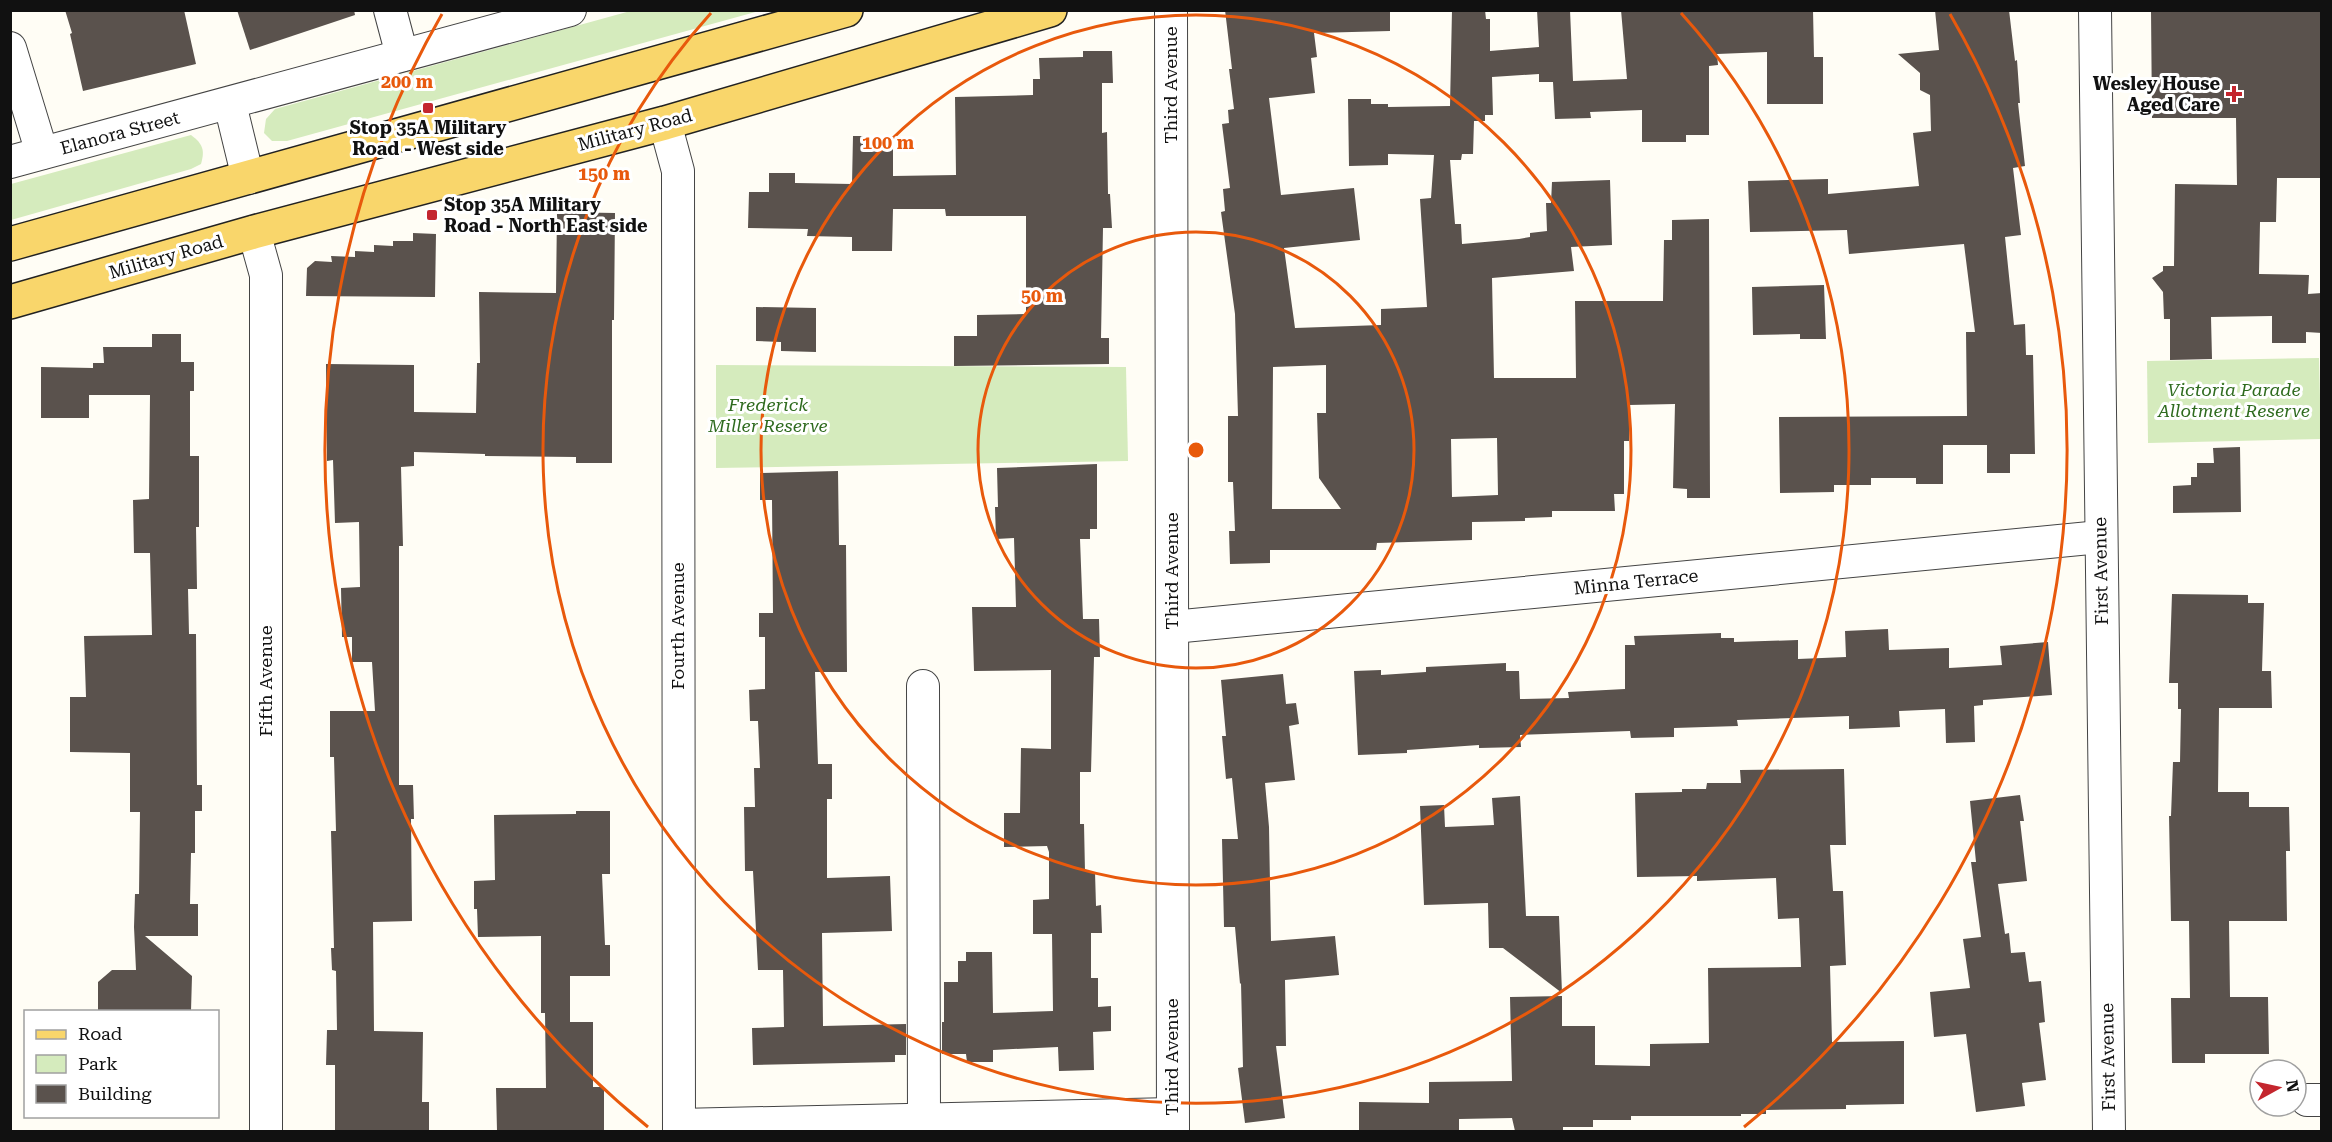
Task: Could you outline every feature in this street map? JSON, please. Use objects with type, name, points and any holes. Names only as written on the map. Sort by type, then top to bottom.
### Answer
[{"type":"main road","points":[[10,244],[846,10]]},
{"type":"main road","name":"Military Road","points":[[10,302],[254,232],[665,123],[1050,10]]},
{"type":"street","points":[[390,10],[402,55]]},
{"type":"street","name":"Elanora Street","points":[[10,162],[570,10]]},
{"type":"street","name":"Third Avenue","points":[[1171,10],[1173,1123]]},
{"type":"street","name":"First Avenue","points":[[2095,10],[2109,1131]]},
{"type":"street","points":[[10,48],[42,153]]},
{"type":"street","points":[[230,104],[248,177]]},
{"type":"street","name":"Fourth Avenue","points":[[665,123],[678,171],[679,1128]]},
{"type":"street","name":"Fifth Avenue","points":[[254,232],[266,275],[266,1131]]},
{"type":"street","name":"Minna Terrace","points":[[1173,627],[2100,537]]},
{"type":"street","points":[[923,686],[924,1119]]},
{"type":"street","points":[[679,1128],[924,1119],[1173,1123]]},
{"type":"green space","points":[[634,10],[759,11],[287,141],[272,141],[264,133],[266,119],[275,109]]},
{"type":"green space","points":[[191,135],[200,144],[203,155],[201,164],[191,169],[11,220],[11,184]]},
{"type":"green space","name":"Victoria Parade Allotment Reserve","points":[[2319,358],[2321,439],[2148,443],[2147,361]]},
{"type":"green space","name":"Frederick Miller Reserve","points":[[716,365],[1126,367],[1128,461],[716,468]]},
{"type":"building","points":[[65,10],[184,10],[196,64],[83,91],[70,34],[72,33]]},
{"type":"building","points":[[237,10],[354,10],[355,15],[250,50]]},
{"type":"building","points":[[1225,10],[1390,10],[1390,31],[1314,33],[1317,57],[1311,58],[1315,93],[1269,98],[1281,195],[1354,188],[1360,240],[1284,248],[1295,328],[1381,325],[1381,309],[1427,307],[1420,199],[1431,198],[1434,155],[1388,154],[1388,165],[1349,166],[1348,99],[1371,99],[1371,104],[1388,104],[1388,107],[1450,106],[1452,10],[1485,10],[1486,19],[1490,19],[1490,51],[1539,47],[1537,10],[1570,10],[1573,81],[1627,79],[1621,10],[1813,10],[1814,57],[1823,57],[1823,104],[1767,104],[1767,52],[1717,54],[1718,65],[1709,66],[1709,135],[1686,135],[1686,142],[1642,142],[1642,110],[1590,112],[1591,118],[1555,119],[1553,82],[1539,82],[1539,74],[1492,77],[1493,115],[1485,115],[1485,121],[1474,121],[1473,154],[1462,154],[1461,160],[1450,160],[1455,224],[1461,224],[1462,244],[1519,239],[1530,237],[1530,233],[1547,231],[1546,203],[1551,203],[1552,182],[1610,180],[1612,245],[1571,247],[1574,271],[1492,278],[1494,378],[1576,378],[1575,301],[1663,301],[1664,240],[1672,240],[1672,220],[1709,219],[1710,498],[1687,498],[1687,489],[1673,488],[1675,404],[1629,405],[1629,441],[1624,441],[1624,494],[1614,494],[1615,511],[1552,511],[1552,517],[1525,518],[1525,521],[1472,522],[1472,540],[1377,543],[1376,550],[1270,550],[1270,563],[1230,564],[1229,531],[1235,531],[1233,482],[1228,482],[1228,416],[1238,416],[1235,314],[1221,212],[1225,211],[1223,189],[1230,188],[1222,124],[1229,123],[1228,110],[1234,109],[1229,69],[1232,69]],"holes":[[[1326,365],[1326,413],[1317,413],[1319,478],[1341,509],[1272,509],[1273,367]],[[1497,438],[1498,495],[1452,497],[1451,439]]]},
{"type":"building","points":[[1935,10],[2009,10],[2015,61],[2017,60],[2020,103],[2018,103],[2025,166],[2013,168],[2021,235],[2005,237],[2014,325],[2025,324],[2026,355],[2033,355],[2035,454],[2010,454],[2010,473],[1987,473],[1987,445],[1943,445],[1943,484],[1916,484],[1916,478],[1871,478],[1871,485],[1834,485],[1834,492],[1780,493],[1779,417],[1967,416],[1966,332],[1975,332],[1964,244],[1849,254],[1847,230],[1750,232],[1748,181],[1828,179],[1828,194],[1919,186],[1913,133],[1931,131],[1930,95],[1920,90],[1920,73],[1898,54],[1939,50]]},
{"type":"building","points":[[2151,10],[2322,10],[2322,178],[2277,178],[2276,222],[2260,222],[2259,274],[2309,275],[2308,294],[2322,293],[2322,333],[2306,332],[2306,343],[2272,343],[2272,316],[2211,317],[2212,359],[2170,360],[2170,319],[2164,319],[2163,292],[2152,278],[2163,271],[2163,266],[2174,266],[2175,184],[2237,185],[2236,118],[2152,118]]},
{"type":"building","points":[[1083,51],[1112,51],[1113,83],[1102,83],[1102,133],[1107,132],[1108,194],[1110,194],[1112,228],[1103,228],[1101,338],[1109,338],[1109,364],[954,366],[954,336],[977,336],[977,315],[1026,314],[1026,216],[946,216],[945,209],[893,209],[892,251],[852,251],[852,237],[807,236],[808,229],[748,228],[749,192],[769,192],[769,173],[795,173],[795,183],[852,184],[853,136],[893,136],[893,176],[956,175],[955,97],[1033,95],[1033,79],[1040,79],[1039,58],[1083,57]]},
{"type":"building","points":[[557,212],[615,213],[612,463],[576,463],[576,457],[485,456],[485,454],[414,452],[414,466],[401,467],[403,546],[399,546],[399,785],[413,785],[412,921],[373,922],[374,1031],[423,1032],[422,1102],[429,1102],[429,1131],[335,1131],[335,1065],[326,1065],[327,1030],[337,1030],[336,971],[332,970],[331,948],[334,948],[331,831],[336,831],[334,757],[330,757],[330,711],[375,711],[372,662],[352,662],[352,637],[342,637],[341,588],[360,587],[359,522],[335,523],[333,460],[327,461],[326,364],[414,365],[414,412],[476,413],[477,363],[480,363],[479,292],[556,293]]},
{"type":"building","points":[[413,233],[436,234],[435,297],[306,296],[307,268],[315,261],[332,262],[331,256],[355,257],[355,251],[374,252],[374,245],[393,246],[393,241],[413,241]]},
{"type":"building","points":[[1824,285],[1826,339],[1800,339],[1800,334],[1753,335],[1752,287]]},
{"type":"building","points":[[756,307],[816,308],[816,352],[781,351],[781,342],[756,341]]},
{"type":"building","points":[[152,334],[181,334],[181,362],[194,362],[194,391],[190,391],[190,456],[199,456],[199,527],[196,527],[197,589],[188,589],[189,634],[196,634],[197,785],[202,785],[202,811],[195,811],[195,853],[191,853],[190,904],[198,904],[198,936],[145,936],[192,976],[191,1010],[98,1010],[98,982],[112,970],[136,970],[134,927],[135,894],[139,894],[140,812],[130,812],[130,753],[70,752],[70,697],[86,697],[84,636],[152,635],[150,553],[134,553],[133,500],[149,499],[150,395],[89,395],[89,418],[41,418],[41,367],[93,368],[93,363],[104,363],[103,347],[152,347]]},
{"type":"building","points":[[2240,447],[2241,512],[2173,513],[2173,486],[2191,485],[2191,477],[2197,477],[2197,463],[2214,463],[2213,448]]},
{"type":"building","points":[[1097,464],[1097,529],[1090,529],[1090,539],[1080,539],[1083,619],[1099,619],[1100,657],[1094,657],[1091,772],[1080,772],[1080,824],[1084,824],[1085,872],[1095,872],[1096,906],[1101,905],[1102,933],[1091,933],[1091,978],[1098,978],[1098,1007],[1111,1006],[1111,1031],[1093,1032],[1094,1070],[1059,1071],[1058,1047],[993,1050],[993,1062],[967,1062],[966,1054],[942,1054],[944,982],[958,982],[958,961],[966,961],[966,952],[992,952],[993,1013],[1053,1011],[1052,934],[1033,934],[1033,900],[1049,899],[1049,852],[1047,846],[1004,847],[1004,813],[1020,813],[1021,748],[1051,749],[1051,670],[974,671],[972,607],[1016,607],[1014,538],[996,539],[997,468]]},
{"type":"building","points":[[838,471],[839,545],[846,545],[847,672],[815,672],[818,764],[832,764],[832,799],[827,799],[827,878],[890,876],[892,931],[822,933],[823,1026],[906,1024],[906,1055],[895,1055],[895,1062],[753,1065],[752,1028],[784,1027],[783,970],[758,970],[753,871],[745,871],[744,807],[755,807],[754,768],[760,768],[758,721],[750,721],[749,690],[765,689],[765,637],[759,637],[759,613],[773,613],[772,500],[760,500],[760,473]]},
{"type":"building","points":[[2172,594],[2248,595],[2248,603],[2264,603],[2262,671],[2271,671],[2272,708],[2219,708],[2218,792],[2249,792],[2249,807],[2289,807],[2290,851],[2286,851],[2287,921],[2229,921],[2230,997],[2268,997],[2269,1054],[2205,1054],[2205,1063],[2172,1063],[2171,998],[2190,998],[2189,921],[2171,921],[2169,816],[2171,816],[2173,762],[2180,762],[2181,709],[2178,709],[2178,683],[2169,683]]},
{"type":"building","points":[[1888,629],[1889,650],[1949,648],[1949,668],[2002,665],[2000,646],[2048,642],[2052,695],[1983,700],[1983,705],[1974,706],[1975,742],[1946,743],[1945,709],[1899,711],[1900,727],[1849,729],[1849,716],[1737,720],[1738,726],[1674,728],[1674,737],[1631,738],[1630,731],[1520,735],[1521,747],[1479,748],[1479,745],[1407,750],[1407,753],[1358,755],[1354,671],[1381,670],[1381,675],[1426,672],[1426,667],[1506,663],[1506,671],[1519,671],[1520,699],[1569,698],[1568,692],[1625,689],[1625,645],[1635,645],[1634,636],[1721,633],[1721,638],[1734,638],[1734,642],[1798,640],[1798,659],[1846,657],[1845,631]]},
{"type":"building","points":[[1283,674],[1286,704],[1296,703],[1299,724],[1289,726],[1295,780],[1265,783],[1269,827],[1271,941],[1335,936],[1339,975],[1285,980],[1286,1046],[1276,1046],[1285,1118],[1245,1123],[1238,1068],[1243,1067],[1241,983],[1235,927],[1224,927],[1222,839],[1238,839],[1232,778],[1226,779],[1222,736],[1226,736],[1221,680]]},
{"type":"building","points":[[1844,769],[1846,845],[1830,845],[1833,891],[1843,891],[1846,965],[1830,966],[1832,1042],[1904,1041],[1904,1104],[1846,1105],[1846,1109],[1766,1110],[1766,1114],[1741,1114],[1741,1116],[1631,1116],[1631,1120],[1593,1120],[1593,1127],[1563,1127],[1563,1131],[1515,1131],[1512,1118],[1459,1119],[1459,1131],[1359,1131],[1359,1102],[1429,1103],[1429,1082],[1512,1081],[1510,997],[1562,996],[1562,1026],[1595,1026],[1595,1065],[1650,1066],[1650,1044],[1709,1043],[1708,968],[1801,967],[1799,918],[1778,919],[1776,878],[1697,881],[1697,876],[1637,877],[1635,793],[1682,792],[1682,789],[1706,789],[1707,783],[1741,783],[1740,770]]},
{"type":"building","points":[[2020,795],[2024,821],[2020,821],[2027,881],[1998,884],[2005,934],[2009,933],[2011,953],[2025,952],[2029,982],[2041,981],[2045,1022],[2039,1023],[2046,1080],[2022,1083],[2025,1106],[1976,1112],[1966,1034],[1934,1037],[1930,992],[1970,988],[1963,939],[1981,937],[1971,862],[1976,862],[1970,801]]},
{"type":"building","points":[[1520,796],[1526,916],[1559,916],[1562,993],[1503,948],[1489,948],[1488,903],[1424,905],[1420,806],[1444,805],[1445,827],[1494,825],[1492,798]]},
{"type":"building","points":[[576,811],[610,811],[610,874],[602,874],[605,945],[610,945],[610,976],[570,976],[570,1022],[593,1022],[593,1087],[604,1087],[604,1131],[497,1131],[496,1088],[546,1088],[545,1013],[541,1013],[541,936],[478,937],[477,909],[474,909],[474,881],[495,880],[494,815],[576,814]]},
{"type":"place","name":"Wesley House Aged Care","points":[[2234,94]]},
{"type":"place","name":"Stop 35A Military Road - West side","points":[[428,108]]},
{"type":"place","name":"Stop 35A Military Road - North East side","points":[[432,215]]}]
